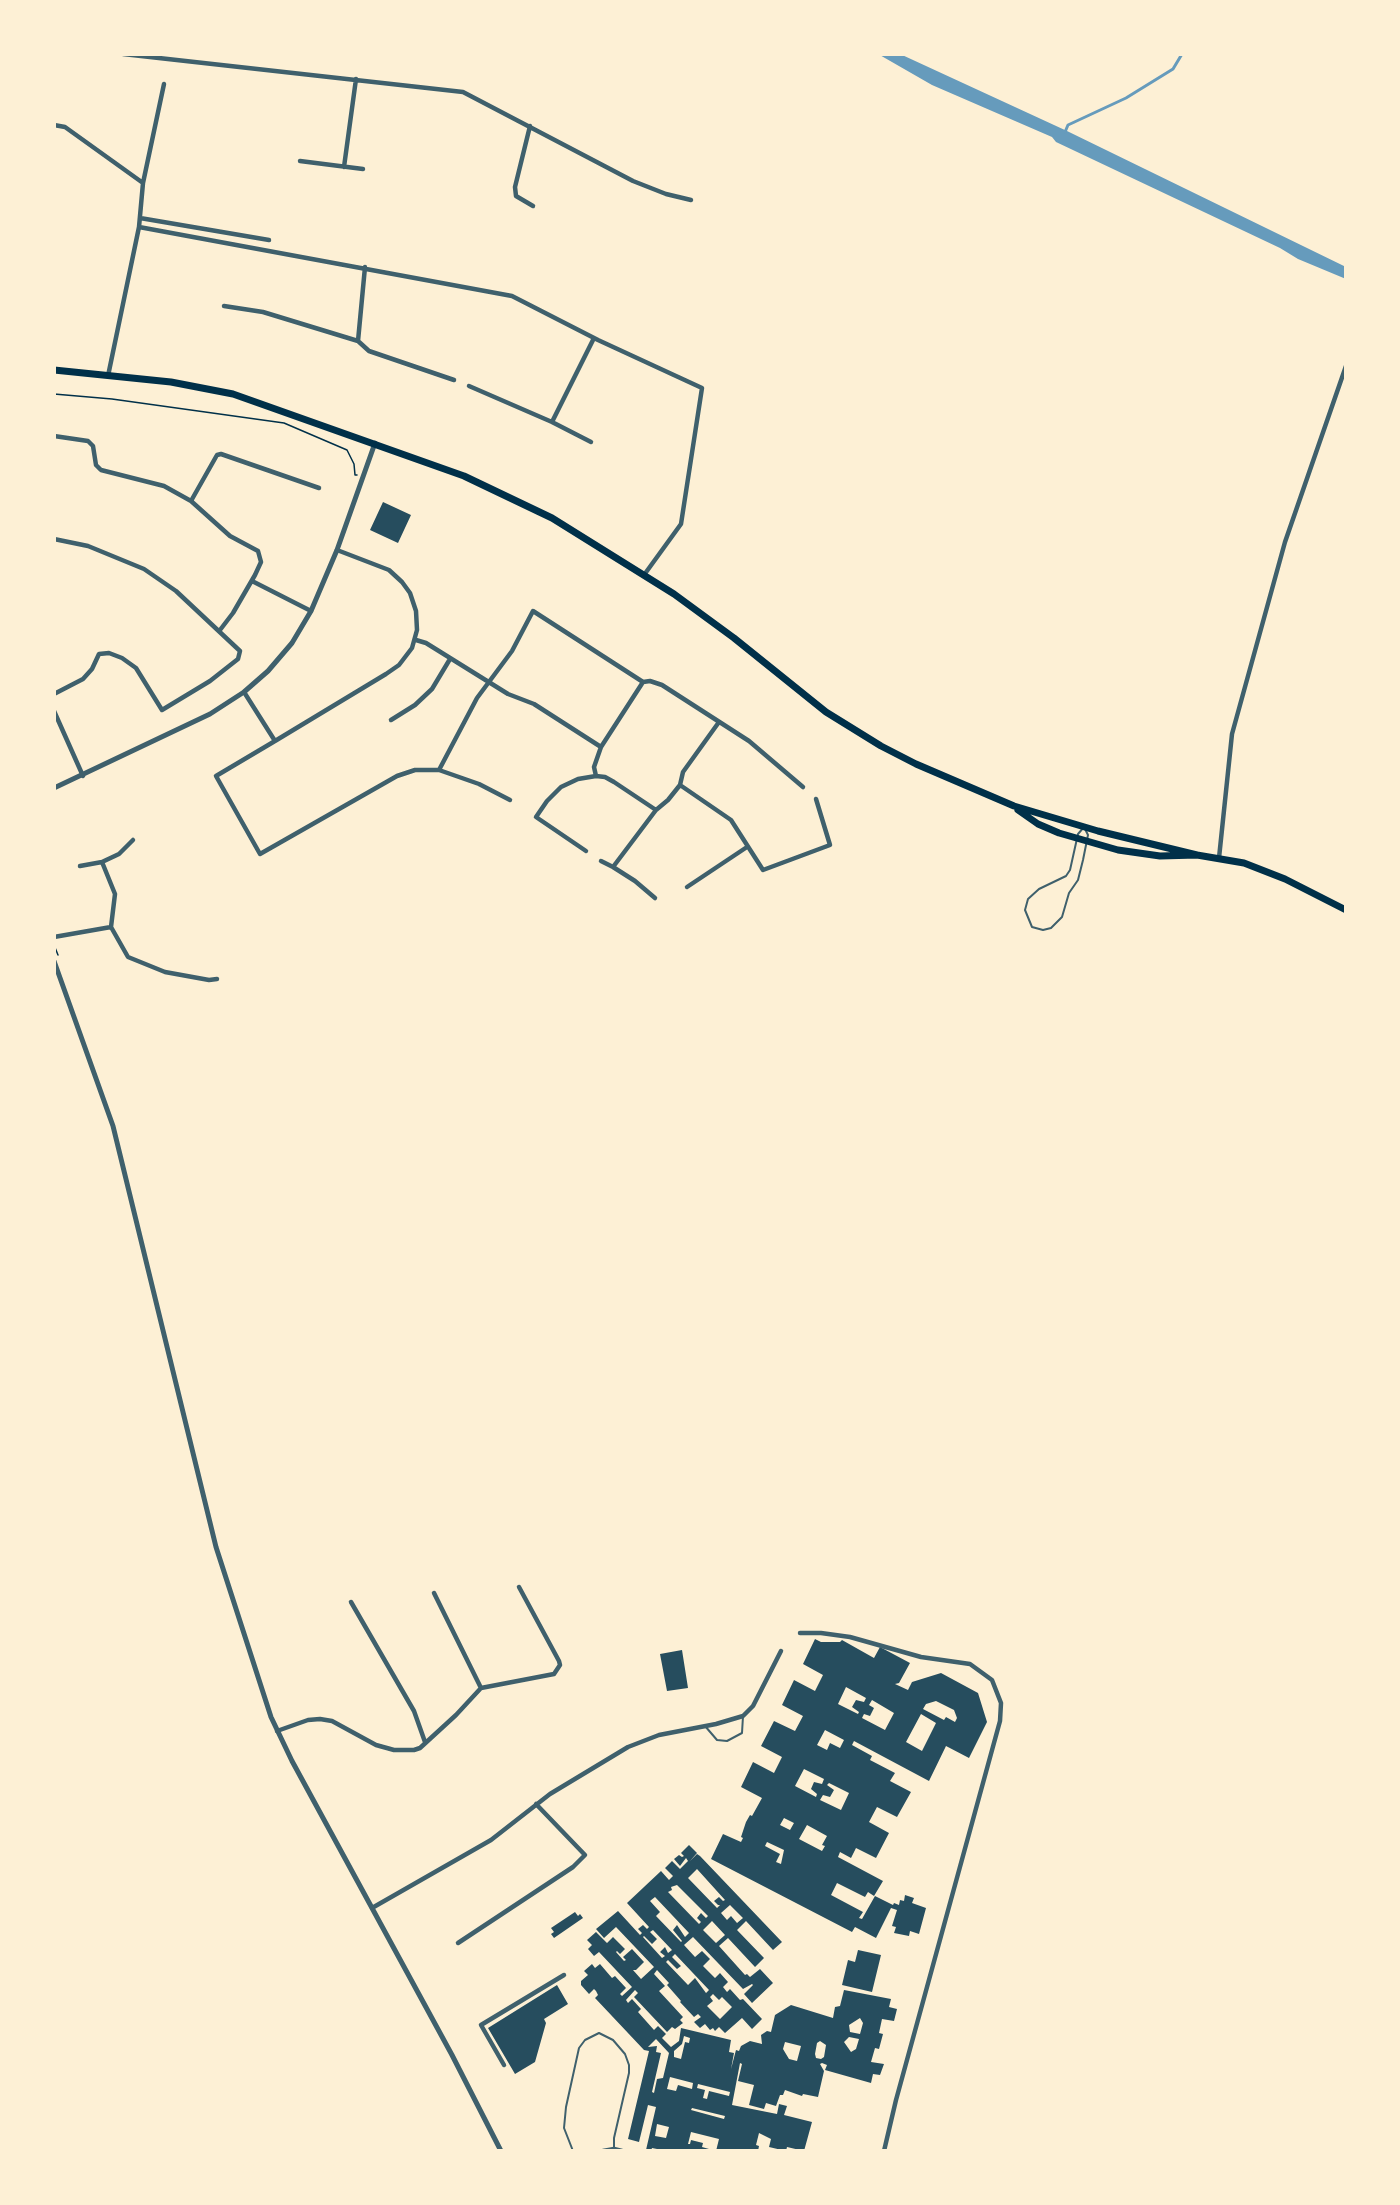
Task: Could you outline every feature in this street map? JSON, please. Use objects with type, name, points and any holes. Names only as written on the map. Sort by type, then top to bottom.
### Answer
[{"type":"highway","points":[[54,370],[184,383],[233,394],[464,476],[552,518],[644,575],[710,620],[844,725],[907,760],[1014,806],[1084,827],[1269,872],[1346,910]]},
{"type":"highway","points":[[1014,806],[1038,824],[1086,842],[1143,854],[1197,855]]},
{"type":"street","points":[[123,54],[463,92],[633,181],[666,194],[691,200]]},
{"type":"street","points":[[344,167],[356,79]]},
{"type":"street","points":[[108,376],[139,227],[143,183],[164,84]]},
{"type":"street","points":[[54,125],[65,127],[143,183]]},
{"type":"street","points":[[530,126],[515,187],[516,195],[533,206]]},
{"type":"street","points":[[300,161],[363,169]]},
{"type":"street","points":[[140,218],[269,240]]},
{"type":"street","points":[[139,227],[512,296],[594,338],[702,388],[681,524],[644,575]]},
{"type":"street","points":[[358,341],[365,267]]},
{"type":"street","points":[[224,306],[263,312],[358,341],[369,351],[454,380]]},
{"type":"street","points":[[552,422],[594,338]]},
{"type":"street","points":[[1219,858],[1232,734],[1286,542],[1346,366]]},
{"type":"street","points":[[469,386],[552,422],[591,442]]},
{"type":"street","points":[[54,436],[88,441],[93,446],[96,465],[101,470],[164,486],[191,501],[230,536],[258,551],[261,562],[233,613],[220,630]]},
{"type":"street","points":[[54,788],[210,714],[244,692],[281,657],[311,611],[337,550],[375,443]]},
{"type":"street","points":[[191,501],[217,455],[221,454],[319,488]]},
{"type":"street","points":[[54,539],[88,546],[144,569],[176,591],[240,651],[238,659],[210,681],[162,710],[136,668],[122,658],[109,654],[99,654],[92,669],[83,679],[54,694]]},
{"type":"street","points":[[337,550],[389,570],[402,582],[410,593],[416,611],[416,640],[399,664],[341,702],[216,776],[260,854],[397,776],[415,770],[440,770],[479,784],[510,800]]},
{"type":"street","points":[[252,580],[311,611]]},
{"type":"street","points":[[440,770],[477,698],[512,651],[533,611],[643,682],[650,681],[662,685],[749,741],[803,787]]},
{"type":"street","points":[[416,640],[426,643],[508,694],[534,704],[601,747]]},
{"type":"street","points":[[391,720],[415,705],[432,689],[450,659]]},
{"type":"street","points":[[596,776],[594,767],[601,747],[643,682]]},
{"type":"street","points":[[244,692],[275,741]]},
{"type":"street","points":[[54,711],[83,776]]},
{"type":"street","points":[[613,867],[656,810],[668,800],[680,784],[683,772],[718,722]]},
{"type":"street","points":[[586,851],[536,815],[561,787],[578,779],[605,777],[656,810]]},
{"type":"street","points":[[680,784],[731,820],[763,870],[831,845],[816,799]]},
{"type":"street","points":[[80,866],[102,862],[119,854],[133,840]]},
{"type":"street","points":[[687,887],[747,847]]},
{"type":"street","points":[[601,861],[635,881],[656,898]]},
{"type":"street","points":[[102,862],[115,894],[111,927],[128,957],[165,972],[209,980],[216,979]]},
{"type":"street","points":[[54,938],[111,927]]},
{"type":"street","points":[[57,960],[114,1126],[216,1547],[264,1698],[278,1731],[501,2151]]},
{"type":"street","points":[[209,973],[209,980]]},
{"type":"street","points":[[278,1731],[308,1720],[320,1719],[332,1721],[376,1745],[394,1750],[414,1750],[456,1715],[482,1688],[551,1676],[560,1665],[519,1587]]},
{"type":"street","points":[[434,1593],[482,1688]]},
{"type":"street","points":[[351,1602],[414,1711],[425,1742]]},
{"type":"street","points":[[800,1633],[843,1636],[875,1642],[921,1656],[970,1664],[992,1680],[1001,1703],[1000,1721],[884,2151]]},
{"type":"street","points":[[372,1908],[491,1840],[536,1804],[590,1769],[635,1744],[659,1735],[743,1716],[753,1706],[781,1651]]},
{"type":"street","points":[[458,1943],[573,1867],[585,1855],[536,1804]]},
{"type":"street","points":[[504,2065],[481,2025],[564,1975]]},
{"type":"street","points":[[603,2151],[614,2149],[622,2151]]},
{"type":"lane","points":[[1084,827],[1088,835],[1077,880],[1069,893],[1062,917],[1051,928],[1043,930],[1032,927],[1025,910],[1028,899],[1039,889],[1066,876],[1070,870],[1076,839],[1084,827]]},
{"type":"lane","points":[[705,1726],[717,1740],[727,1741],[742,1733],[743,1716]]},
{"type":"lane","points":[[573,2151],[563,2123],[566,2106],[579,2048],[585,2040],[599,2034],[613,2040],[625,2054],[629,2065],[614,2138],[614,2149]]},
{"type":"path","points":[[54,394],[124,400],[284,423],[347,450],[354,464],[355,475]]},
{"type":"path","points":[[54,945],[57,960]]},
{"type":"water","points":[[878,54],[900,54],[1067,131],[1346,267],[1346,279],[1298,259],[1280,248],[1056,142],[1052,137],[932,85]]},
{"type":"building","points":[[383,502],[411,515],[398,543],[370,530]]},
{"type":"building","points":[[815,1639],[821,1642],[840,1642],[842,1640],[874,1658],[880,1647],[910,1663],[899,1683],[895,1684],[908,1690],[912,1682],[941,1673],[978,1693],[987,1722],[969,1758],[946,1746],[929,1781],[854,1741],[852,1745],[872,1756],[870,1760],[895,1773],[890,1781],[911,1792],[897,1817],[877,1807],[869,1822],[889,1833],[876,1858],[856,1848],[851,1858],[840,1852],[838,1857],[883,1881],[874,1896],[868,1892],[865,1897],[837,1883],[831,1895],[863,1912],[859,1918],[862,1919],[875,1896],[893,1905],[894,1903],[899,1905],[900,1900],[904,1901],[905,1895],[914,1898],[912,1903],[926,1908],[919,1934],[910,1931],[909,1936],[894,1933],[896,1927],[892,1926],[897,1910],[891,1908],[876,1938],[855,1927],[852,1932],[711,1859],[723,1834],[741,1842],[746,1822],[762,1798],[741,1787],[753,1762],[774,1773],[782,1757],[761,1746],[774,1721],[795,1731],[803,1716],[782,1705],[794,1680],[815,1691],[823,1675],[803,1664]],"holes":[[[846,1687],[866,1698],[864,1702],[856,1700],[852,1707],[859,1712],[858,1714],[838,1704]],[[872,1700],[894,1713],[885,1730],[862,1718],[864,1714],[870,1716],[874,1708],[869,1705]],[[936,1701],[954,1710],[957,1718],[955,1722],[946,1717],[944,1720],[923,1709],[926,1704]],[[921,1714],[936,1723],[922,1751],[906,1742]],[[825,1730],[844,1740],[840,1748],[830,1743],[827,1750],[817,1745]],[[804,1769],[824,1779],[822,1784],[814,1782],[811,1789],[817,1794],[816,1797],[795,1786]],[[829,1783],[849,1793],[841,1810],[820,1800],[823,1795],[830,1797],[834,1790],[827,1785]],[[784,1818],[794,1823],[790,1830],[780,1825]],[[807,1825],[827,1836],[822,1845],[825,1846],[822,1851],[799,1839]],[[767,1842],[784,1850],[781,1864],[776,1862],[780,1854],[765,1846]]]},
{"type":"building","points":[[682,1650],[688,1688],[667,1691],[660,1654]]},
{"type":"building","points":[[689,1845],[697,1853],[690,1861],[697,1854],[700,1856],[782,1942],[773,1950],[746,1921],[737,1930],[764,1958],[755,1967],[728,1938],[719,1946],[745,1975],[750,1977],[760,1969],[773,1983],[752,2003],[744,1994],[752,1984],[743,1989],[693,1937],[684,1945],[695,1957],[702,1951],[710,1959],[703,1966],[715,1978],[720,1973],[728,1982],[723,1987],[727,1992],[730,1989],[740,2000],[743,1999],[762,2019],[752,2029],[742,2018],[725,2033],[719,2027],[715,2031],[713,2028],[710,2030],[705,2024],[700,2028],[694,2022],[701,2017],[698,2014],[694,2017],[657,1970],[654,1974],[665,1986],[659,1991],[683,2017],[680,2020],[683,2023],[675,2029],[672,2027],[667,2032],[634,1997],[638,1993],[635,1990],[626,2000],[628,2003],[632,1999],[641,2009],[638,2012],[654,2030],[658,2026],[666,2034],[662,2038],[671,2047],[679,2041],[681,2028],[731,2040],[729,2052],[734,2053],[731,2069],[736,2050],[739,2051],[741,2046],[750,2041],[762,2044],[761,2035],[767,2031],[771,2032],[775,2015],[791,2005],[833,2018],[835,2007],[840,2006],[844,1990],[891,1999],[889,2007],[897,2009],[894,2021],[882,2019],[879,2033],[883,2034],[879,2049],[875,2048],[871,2062],[884,2064],[880,2075],[873,2074],[871,2083],[825,2070],[827,2065],[822,2063],[820,2064],[824,2071],[818,2097],[803,2094],[802,2096],[785,2090],[783,2095],[780,2095],[776,2106],[766,2103],[764,2109],[749,2105],[754,2085],[738,2081],[742,2064],[740,2063],[732,2105],[777,2114],[779,2104],[787,2106],[784,2115],[812,2122],[804,2151],[787,2147],[786,2151],[769,2147],[771,2139],[759,2133],[756,2145],[759,2146],[758,2151],[716,2151],[667,2151],[652,2148],[651,2151],[646,2150],[656,2107],[648,2105],[639,2142],[628,2139],[649,2051],[644,2050],[595,1998],[598,1995],[594,1989],[589,1994],[581,1985],[581,1981],[588,1975],[584,1971],[592,1964],[595,1968],[600,1964],[612,1978],[615,1976],[626,1988],[620,1994],[622,1996],[632,1987],[599,1952],[594,1956],[588,1949],[592,1945],[587,1940],[596,1932],[607,1943],[613,1937],[625,1949],[620,1954],[616,1952],[624,1961],[626,1960],[623,1957],[632,1949],[644,1962],[633,1970],[641,1979],[654,1967],[616,1927],[604,1938],[596,1929],[618,1911],[640,1935],[642,1933],[638,1929],[643,1925],[647,1929],[649,1927],[627,1903],[661,1871],[669,1880],[673,1876],[665,1868],[672,1861],[680,1869],[688,1861],[686,1858],[680,1866],[674,1859],[679,1855],[684,1856],[681,1853]],"holes":[[[697,1869],[725,1900],[719,1897],[714,1901],[720,1905],[717,1908],[688,1878]],[[677,1885],[708,1916],[706,1918],[701,1913],[697,1918],[701,1922],[699,1924],[668,1892],[672,1890],[671,1887]],[[655,1897],[689,1933],[685,1937],[677,1925],[673,1930],[681,1942],[656,1916],[660,1912],[650,1901]],[[730,1905],[743,1918],[737,1923],[731,1916],[727,1920],[721,1913]],[[712,1921],[725,1935],[716,1943],[703,1930]],[[653,1930],[672,1950],[668,1953],[665,1947],[660,1952],[665,1956],[662,1958],[643,1937],[652,1944],[657,1939],[650,1932]],[[675,1954],[709,1990],[706,1993],[695,1978],[688,1985],[666,1962],[668,1960],[677,1969],[681,1966],[672,1957]],[[713,1994],[719,2000],[722,1997],[732,2007],[720,2019],[707,2006],[713,2001],[710,1997]],[[860,2018],[863,2023],[860,2034],[850,2032],[849,2025]],[[684,2036],[690,2038],[689,2043],[685,2042],[681,2059],[674,2057],[674,2051],[682,2044]],[[849,2037],[859,2039],[856,2049],[851,2052],[844,2042]],[[656,2039],[669,2053],[663,2078],[657,2079],[654,2093],[652,2092],[661,2053],[656,2052],[657,2046],[648,2047]],[[820,2041],[826,2045],[824,2057],[816,2058],[817,2043]],[[785,2042],[801,2046],[797,2061],[789,2059],[783,2049]],[[670,2077],[693,2083],[692,2089],[678,2085],[676,2091],[667,2089]],[[698,2084],[730,2092],[729,2096],[709,2091],[707,2099],[703,2098],[705,2090],[697,2088]],[[692,2108],[725,2116],[724,2119],[691,2110]],[[657,2124],[669,2127],[666,2138],[655,2136]],[[691,2132],[719,2139],[716,2151],[702,2147],[703,2143],[691,2140],[688,2144]]]},
{"type":"building","points":[[575,1912],[583,1918],[554,1938],[551,1928]]},
{"type":"building","points":[[858,1950],[881,1955],[872,1992],[842,1985],[848,1960],[855,1962]]},
{"type":"building","points":[[557,1985],[568,2004],[544,2019],[546,2023],[535,2062],[515,2074],[488,2028]]},
{"type":"waterway","points":[[1065,132],[1068,125],[1126,98],[1173,69],[1182,54]]}]
